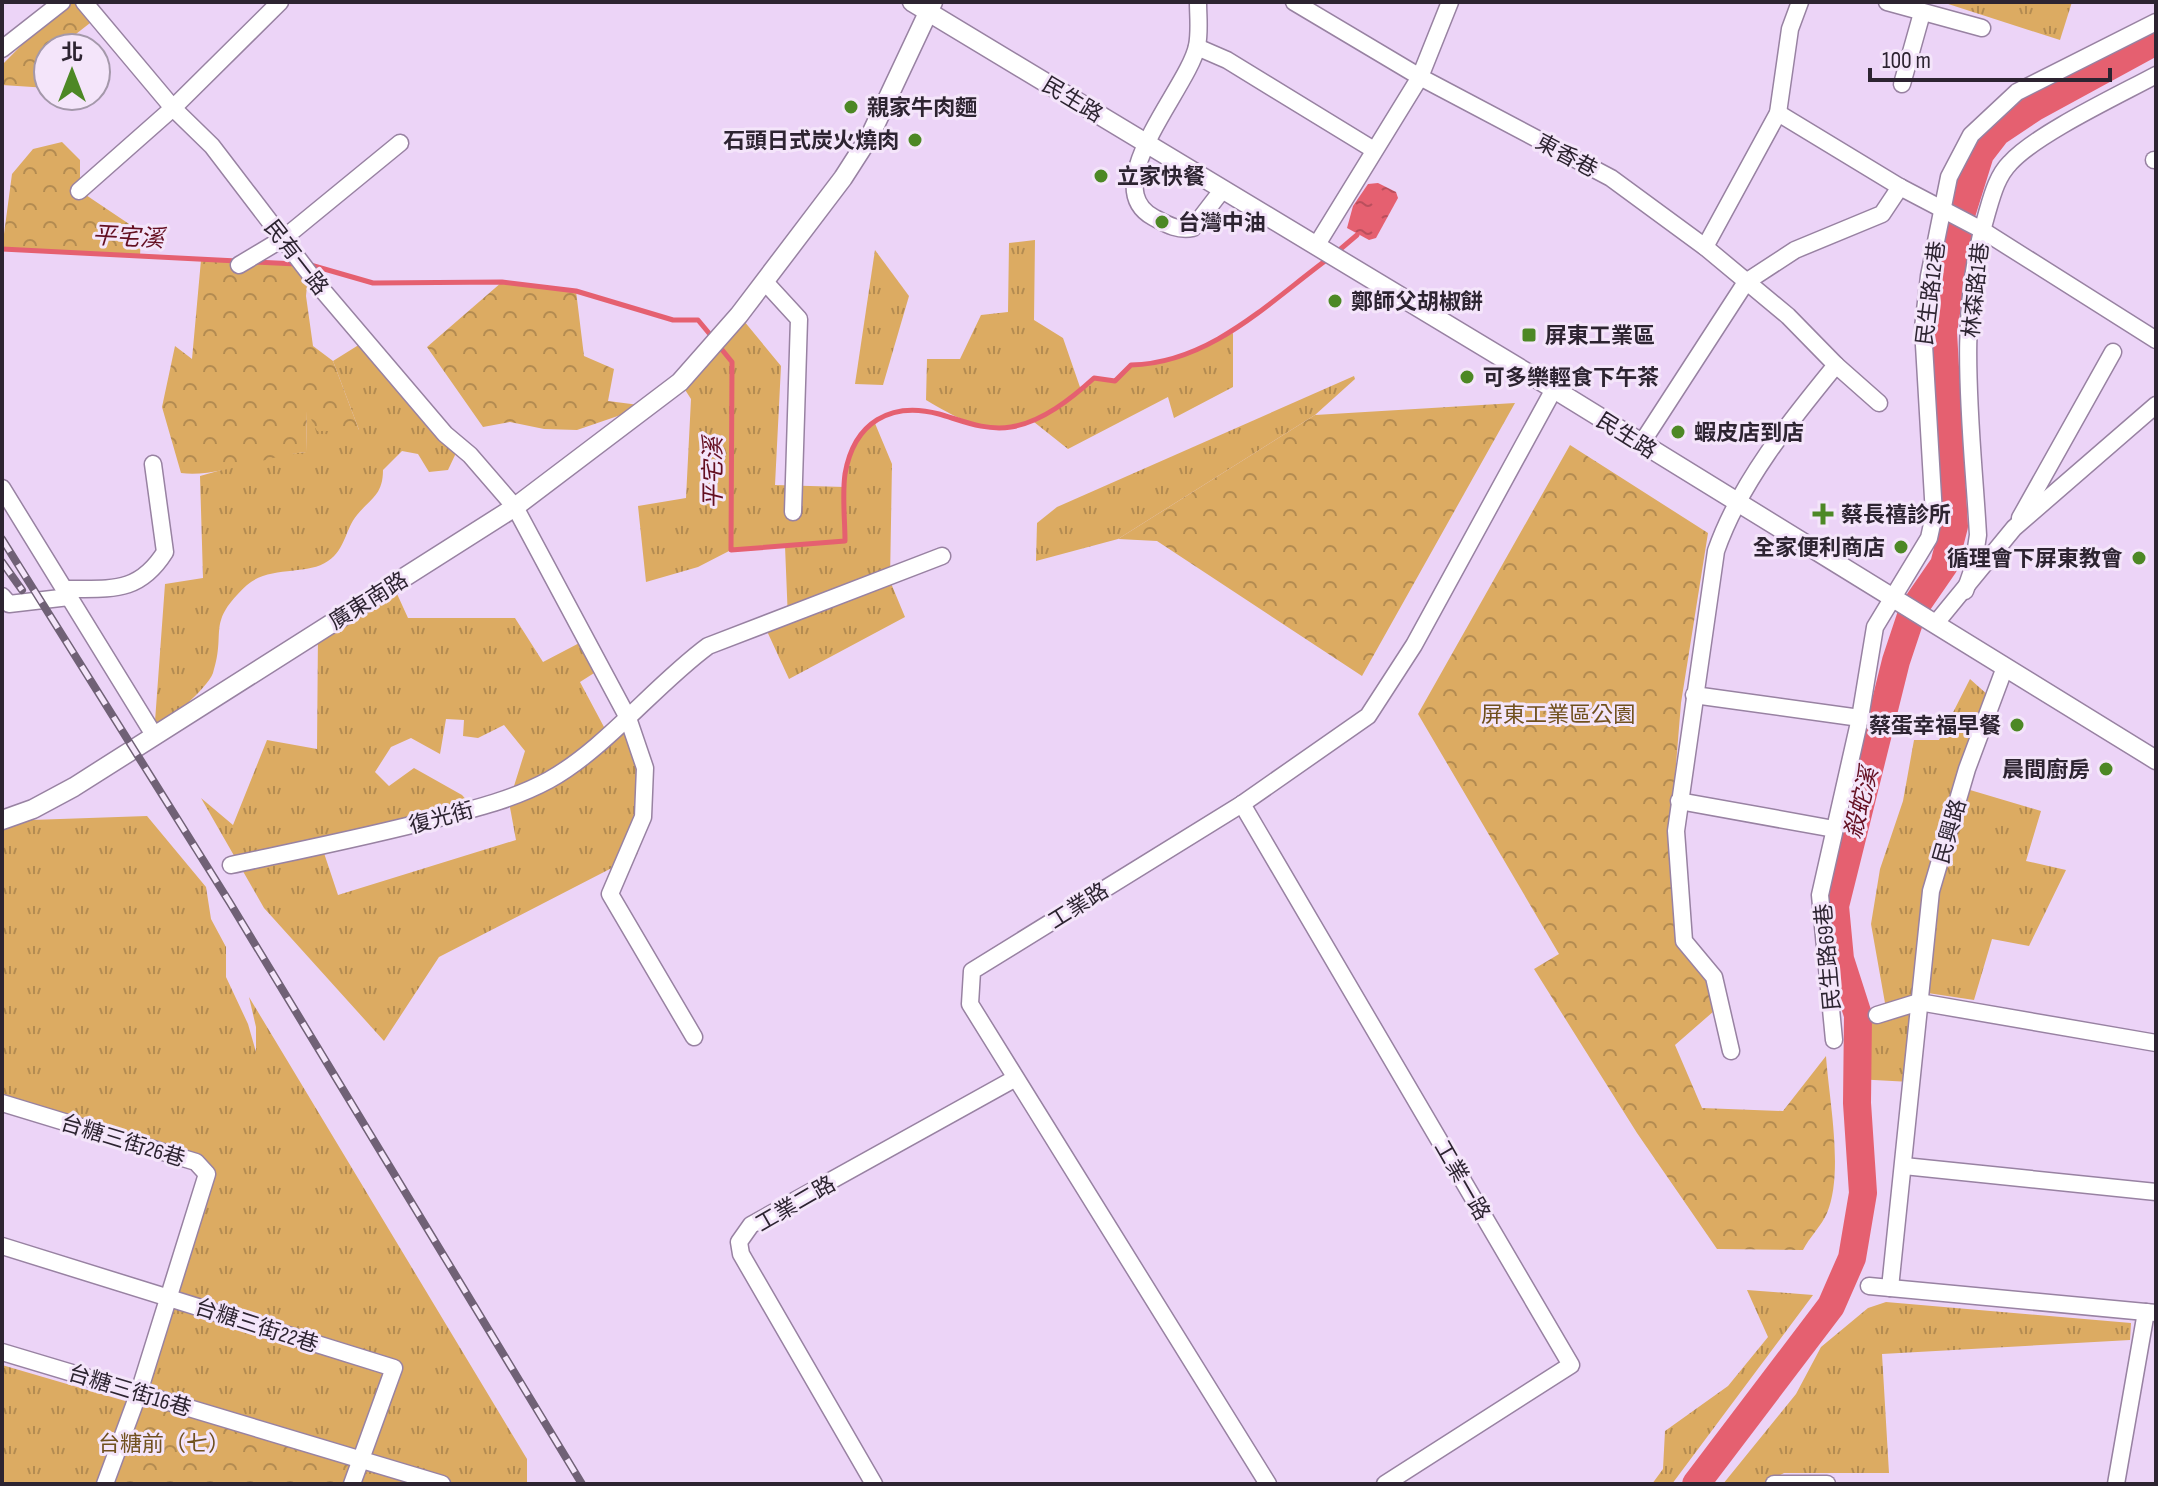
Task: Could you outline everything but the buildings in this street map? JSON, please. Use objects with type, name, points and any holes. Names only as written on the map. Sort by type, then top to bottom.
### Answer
[{"type":"street","points":[[2,49],[62,2]]},
{"type":"street","name":"民有一路","points":[[84,2],[173,108],[212,146],[314,279],[445,434],[470,455],[515,507]]},
{"type":"street","points":[[79,191],[173,108],[280,2]]},
{"type":"street","name":"民生路","points":[[912,2],[931,7],[1147,143],[1936,623]]},
{"type":"street","points":[[1198,2],[1197,47],[1147,143],[1132,187],[1135,200],[1144,212],[1171,227],[1193,228],[1223,189]]},
{"type":"street","name":"東香巷","points":[[1294,2],[1420,77],[1611,178],[1705,247],[1746,282]]},
{"type":"street","points":[[1316,246],[1420,77],[1450,2]]},
{"type":"street","points":[[1705,247],[1778,113],[1790,29],[1800,2]]},
{"type":"street","points":[[1887,2],[1982,28]]},
{"type":"street","name":"廣東南路","points":[[2,820],[54,798],[515,507],[653,406],[716,343],[843,178],[870,136],[931,7]]},
{"type":"street","points":[[1902,84],[1922,13]]},
{"type":"street","name":"民生路12巷","points":[[1891,597],[1929,538],[1934,515],[1923,328],[1949,177],[1971,135],[2017,92],[2156,22]]},
{"type":"street","points":[[1197,47],[1227,60],[1374,150]]},
{"type":"street","name":"林森路1巷","points":[[1965,591],[1973,568],[1978,535],[1968,368],[1974,270],[1982,230],[2000,177],[2010,162],[2030,146],[2156,75]]},
{"type":"street","points":[[1778,113],[1900,187],[1982,230],[2156,340]]},
{"type":"street","points":[[239,265],[284,238],[400,143]]},
{"type":"street","points":[[1641,444],[1746,282],[1795,250],[1882,214],[1900,187]]},
{"type":"street","points":[[765,282],[799,319],[793,512]]},
{"type":"street","points":[[1746,282],[1788,316],[1879,403]]},
{"type":"street","points":[[2113,352],[2014,528],[1936,623],[2156,760]]},
{"type":"street","points":[[1731,1051],[1714,977],[1684,941],[1676,831],[1716,551],[1738,504],[1786,426],[1836,365]]},
{"type":"street","name":"工業路","points":[[1268,1484],[970,1004],[972,971],[1242,804],[1368,716],[1414,645],[1554,389]]},
{"type":"street","points":[[2014,528],[2156,405]]},
{"type":"street","points":[[2,596],[9,604],[66,593],[127,588],[155,568],[165,552],[153,464]]},
{"type":"street","points":[[2,488],[154,735]]},
{"type":"street","points":[[515,507],[628,718],[645,768],[643,817],[610,894],[694,1037]]},
{"type":"street","name":"復光街","points":[[231,865],[383,833],[504,801],[551,779],[628,718],[677,669],[708,646],[942,556]]},
{"type":"street","name":"民生路69巷","points":[[1834,1040],[1820,895],[1860,718],[1875,627],[1891,597]]},
{"type":"street","name":"民興路","points":[[1890,1288],[1931,891],[1967,769],[2005,667]]},
{"type":"street","points":[[1694,695],[1860,718]]},
{"type":"street","points":[[1679,801],[1834,829]]},
{"type":"street","name":"工業一路","points":[[1242,804],[1571,1365],[1385,1484]]},
{"type":"street","points":[[1877,1015],[1919,1002],[2156,1043]]},
{"type":"street","name":"工業二路","points":[[874,1484],[741,1254],[739,1242],[751,1225],[1014,1079]]},
{"type":"street","name":"台糖三街26巷","points":[[2,1103],[196,1162],[207,1174],[169,1298]]},
{"type":"street","points":[[1904,1166],[2156,1192]]},
{"type":"street","name":"台糖三街22巷","points":[[2,1246],[394,1368],[352,1484]]},
{"type":"street","points":[[1869,1286],[2151,1312],[2116,1484]]},
{"type":"street","points":[[105,1484],[169,1298]]},
{"type":"street","name":"台糖三街16巷","points":[[2,1352],[442,1484]]},
{"type":"street","points":[[1774,1484],[1827,1484]]},
{"type":"green space","points":[[64,2],[84,2],[99,16],[78,32],[34,32]]},
{"type":"green space","points":[[1942,2],[2072,2],[2060,40]]},
{"type":"green space","points":[[32,35],[32,87],[2,85],[2,65]]},
{"type":"green space","points":[[62,142],[80,160],[80,191],[141,232],[140,257],[2,249],[12,174],[33,149]]},
{"type":"green space","points":[[1035,240],[1034,320],[1063,338],[1081,390],[1094,378],[1115,381],[1131,365],[1166,361],[1233,333],[1233,387],[1174,418],[1168,397],[1068,449],[1034,422],[1002,426],[977,424],[926,400],[927,359],[960,359],[981,315],[1008,312],[1009,243]]},
{"type":"green space","points":[[875,250],[909,296],[883,385],[855,384]]},
{"type":"green space","points":[[201,260],[309,264],[306,296],[313,346],[333,361],[359,430],[340,441],[330,431],[317,431],[307,411],[306,452],[226,470],[181,473],[162,407],[175,346],[192,359]]},
{"type":"green space","points":[[502,282],[576,291],[584,356],[614,369],[608,401],[647,406],[577,430],[544,429],[510,422],[483,427],[427,347]]},
{"type":"green space","points":[[739,315],[781,366],[775,485],[845,487],[853,451],[874,421],[892,464],[890,581],[905,617],[789,679],[766,629],[788,620],[785,546],[731,550],[698,567],[646,582],[638,506],[686,498],[691,399],[680,382]]},
{"type":"green space","points":[[373,336],[465,445],[456,453],[448,470],[429,472],[418,454],[402,451],[383,470],[378,491],[353,521],[334,556],[319,566],[266,575],[247,585],[234,598],[221,619],[217,658],[209,680],[154,735],[165,584],[203,578],[200,476],[271,456],[306,452],[307,408],[359,430],[333,361]]},
{"type":"green space","points":[[1354,376],[1355,379],[1315,415],[1118,539],[1036,561],[1037,523],[1057,507]]},
{"type":"green space","points":[[1515,403],[1362,676],[1157,541],[1118,539],[1315,415]]},
{"type":"green space","name":"屏東工業區公園","points":[[1570,445],[1708,533],[1681,703],[1673,802],[1675,928],[1708,978],[1714,1011],[1675,1045],[1702,1108],[1783,1111],[1826,1056],[1835,1157],[1832,1197],[1827,1213],[1803,1250],[1717,1249],[1637,1133],[1534,969],[1559,954],[1418,714]]},
{"type":"green space","points":[[393,585],[408,618],[515,618],[543,662],[587,639],[602,668],[580,682],[612,742],[633,725],[644,828],[637,855],[439,957],[384,1041],[264,908],[201,798],[233,825],[267,740],[317,749],[318,632]],"holes":[[[446,719],[464,720],[463,736],[478,738],[504,725],[525,751],[509,802],[516,840],[338,895],[324,853],[477,812],[462,795],[414,768],[389,786],[375,772],[391,747],[411,738],[440,754]]]},
{"type":"green space","points":[[1970,679],[1989,696],[1960,787],[2041,811],[2026,861],[2066,870],[2029,946],[1992,939],[1974,1000],[1921,992],[1911,1082],[1855,1079],[1848,1025],[1858,1015],[1885,1003],[1871,924],[1880,869],[1903,801],[1914,740],[1939,740]]},
{"type":"green space","points":[[147,816],[206,887],[211,919],[226,947],[226,977],[248,1024],[256,1052],[256,1027],[249,997],[527,1459],[527,1484],[352,1484],[139,1392],[207,1174],[2,1103],[2,821]]},
{"type":"green space","points":[[1747,1290],[1813,1295],[1672,1484],[1652,1484],[1663,1469],[1665,1431],[1728,1386],[1768,1337]]},
{"type":"green space","points":[[1886,1302],[2131,1323],[2130,1340],[1882,1354],[1889,1473],[1784,1473],[1763,1484],[1723,1484],[1796,1394],[1821,1347],[1868,1308]]},
{"type":"green space","points":[[2,1365],[132,1403],[102,1484],[2,1484]]},
{"type":"green space","name":"台糖前（七）","points":[[139,1392],[361,1459],[352,1484],[105,1484]]},
{"type":"water","points":[[1378,183],[1396,192],[1398,198],[1376,238],[1369,240],[1347,228],[1353,206],[1368,184]]},
{"type":"waterway","name":"殺蛇溪","points":[[1696,1484],[1831,1306],[1852,1258],[1863,1193],[1857,1103],[1858,1015],[1840,959],[1835,906],[1896,661],[1913,610],[1944,565],[1954,526],[1943,332],[1961,215],[1980,154],[1997,132],[2033,108],[2156,41]]},
{"type":"waterway","name":"平宅溪","points":[[1337,252],[1357,235]]},
{"type":"waterway","name":"平宅溪","points":[[2,249],[237,261]]},
{"type":"waterway","name":"平宅溪","points":[[719,346],[732,362],[731,550],[845,541],[845,474],[857,441],[877,420],[905,411],[922,411],[983,426],[1001,428],[1023,424],[1056,408],[1094,378],[1115,381],[1131,365],[1160,362],[1212,342],[1237,328],[1329,258]]},
{"type":"waterway","name":"平宅溪","points":[[255,262],[297,264]]},
{"type":"waterway","name":"平宅溪","points":[[307,264],[373,283],[502,282],[576,291],[673,320],[698,320],[713,338]]},
{"type":"railway","points":[[2,539],[230,903],[582,1484]]},
{"type":"railway","points":[[2,562],[22,590]]},
{"type":"place","name":"親家牛肉麵","points":[[851,107]]},
{"type":"place","name":"石頭日式炭火燒肉","points":[[915,140]]},
{"type":"place","name":"立家快餐","points":[[1101,176]]},
{"type":"place","name":"台灣中油","points":[[1162,222]]},
{"type":"place","name":"鄭師父胡椒餅","points":[[1335,301]]},
{"type":"place","name":"屏東工業區","points":[[1529,335]]},
{"type":"place","name":"可多樂輕食下午茶","points":[[1467,377]]},
{"type":"place","name":"蝦皮店到店","points":[[1678,432]]},
{"type":"place","name":"蔡長禧診所","points":[[1823,514]]},
{"type":"place","name":"全家便利商店","points":[[1901,547]]},
{"type":"place","name":"循理會下屏東教會","points":[[2139,558]]},
{"type":"place","name":"蔡蛋幸福早餐","points":[[2017,725]]},
{"type":"place","name":"晨間廚房","points":[[2106,769]]}]
